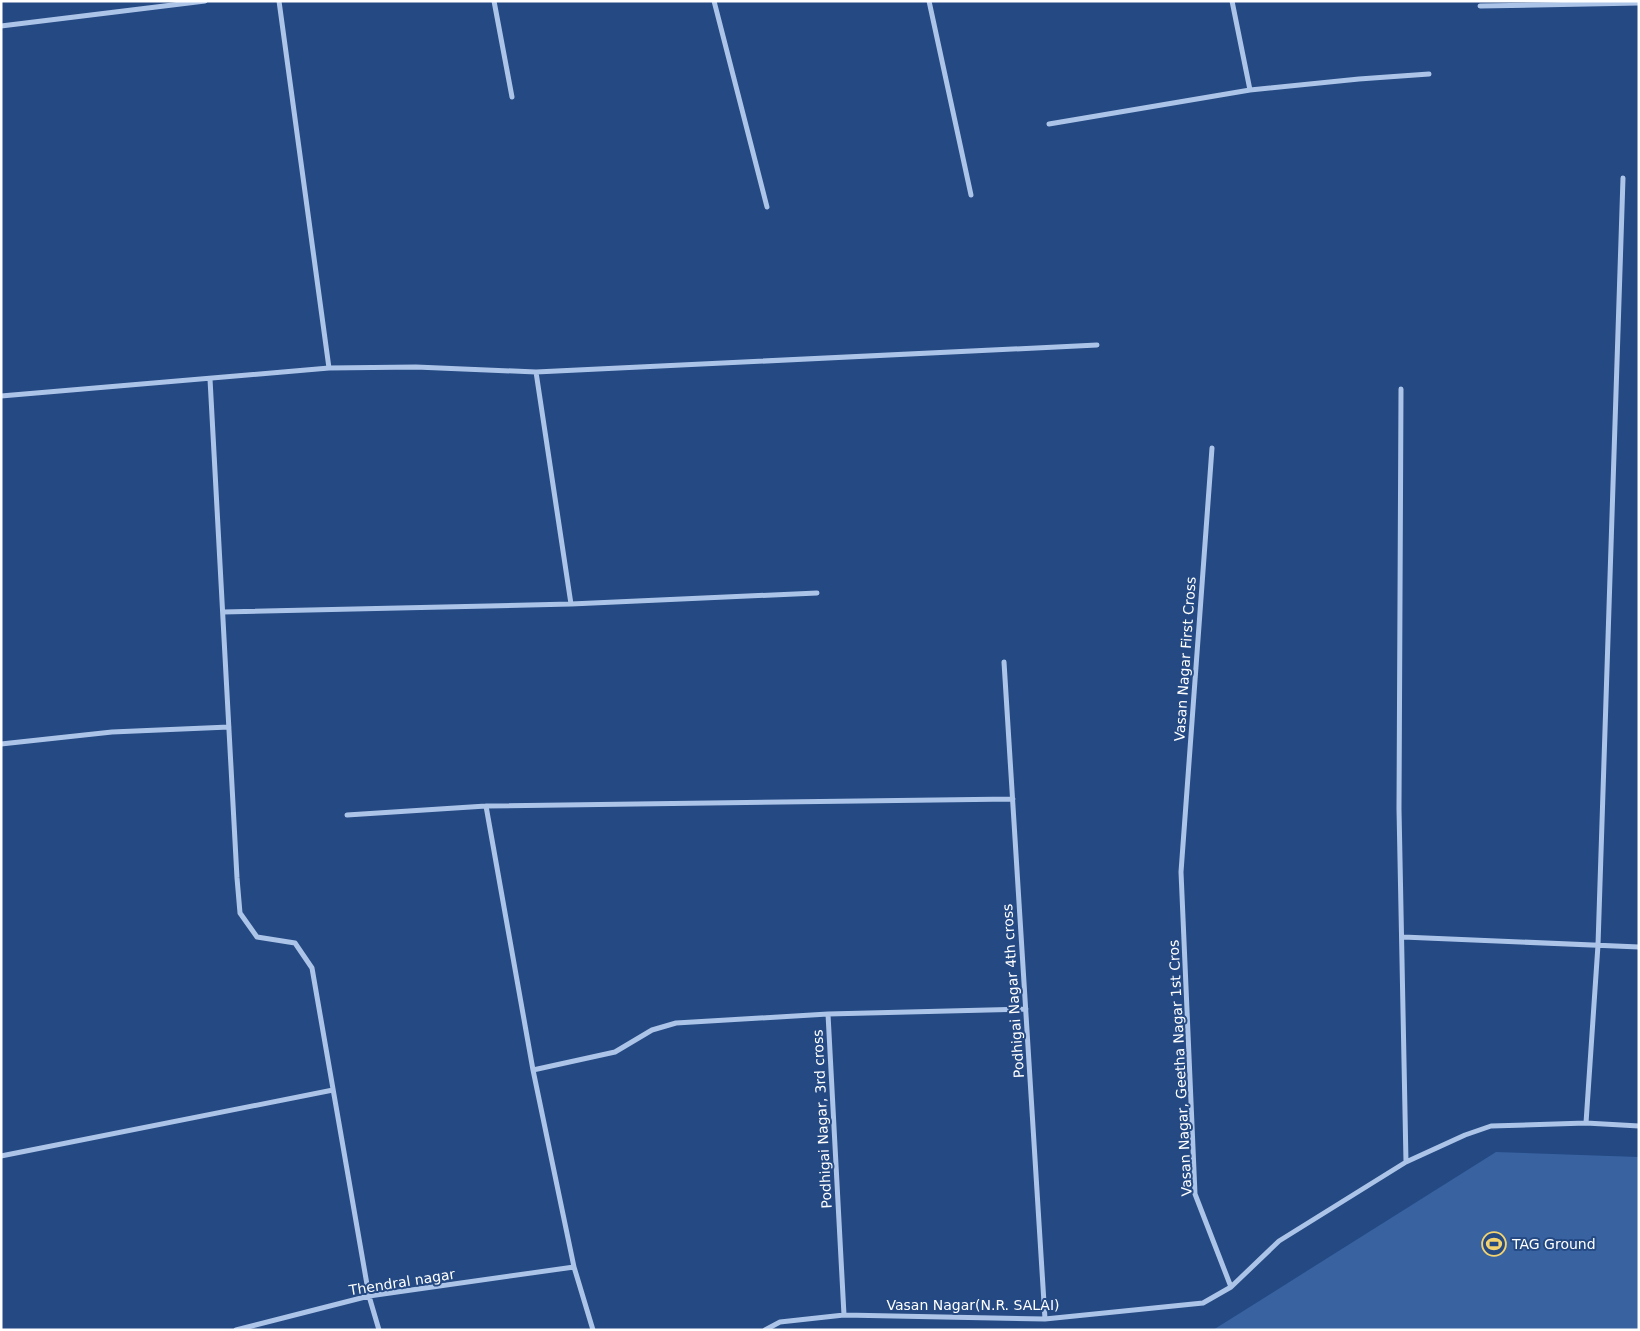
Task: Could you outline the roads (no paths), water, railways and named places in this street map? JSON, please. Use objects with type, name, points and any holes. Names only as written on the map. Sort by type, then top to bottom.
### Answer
[{"type":"street","points":[[1,26],[205,1]]},
{"type":"street","points":[[279,1],[329,368]]},
{"type":"street","points":[[494,1],[512,97]]},
{"type":"street","points":[[714,1],[767,206]]},
{"type":"street","points":[[929,1],[972,195]]},
{"type":"street","points":[[1232,1],[1250,90]]},
{"type":"street","points":[[1480,6],[1639,3]]},
{"type":"street","points":[[1049,124],[1250,90],[1429,74]]},
{"type":"street","points":[[1586,1123],[1598,945],[1623,178]]},
{"type":"street","points":[[1,396],[329,368],[416,367],[536,372],[1097,345]]},
{"type":"street","points":[[536,372],[571,604]]},
{"type":"street","points":[[210,379],[240,914],[257,937],[295,943],[312,968],[369,1296],[379,1330]]},
{"type":"street","points":[[1401,389],[1399,809],[1406,1162]]},
{"type":"street","name":"Vasan Nagar First Cross","points":[[1181,872],[1212,448]]},
{"type":"street","points":[[223,612],[571,604],[817,592]]},
{"type":"street","name":"Podhigai Nagar 4th cross","points":[[1004,662],[1045,1319]]},
{"type":"street","points":[[1,744],[112,732],[229,727]]},
{"type":"street","points":[[347,815],[486,806],[1013,799]]},
{"type":"street","points":[[486,806],[533,1070],[574,1267],[593,1330]]},
{"type":"street","name":"Vasan Nagar, Geetha Nagar 1st Cros","points":[[1181,872],[1195,1194],[1231,1287]]},
{"type":"street","points":[[1403,937],[1639,947]]},
{"type":"street","points":[[828,1014],[1026,1009]]},
{"type":"street","name":"Podhigai Nagar, 3rd cross","points":[[533,1070],[615,1052],[652,1030],[676,1024],[828,1014],[844,1315]]},
{"type":"street","points":[[1,1156],[333,1090]]},
{"type":"street","name":"Vasan Nagar(N.R. SALAI)","points":[[765,1330],[780,1322],[844,1315],[1045,1319],[1203,1303],[1231,1287],[1279,1241],[1406,1162],[1465,1135],[1490,1126],[1586,1123],[1639,1126]]},
{"type":"street","name":"Thendral nagar","points":[[236,1330],[369,1296],[574,1267]]},
{"type":"place","name":"TAG Ground","points":[[1494,1244]]}]
